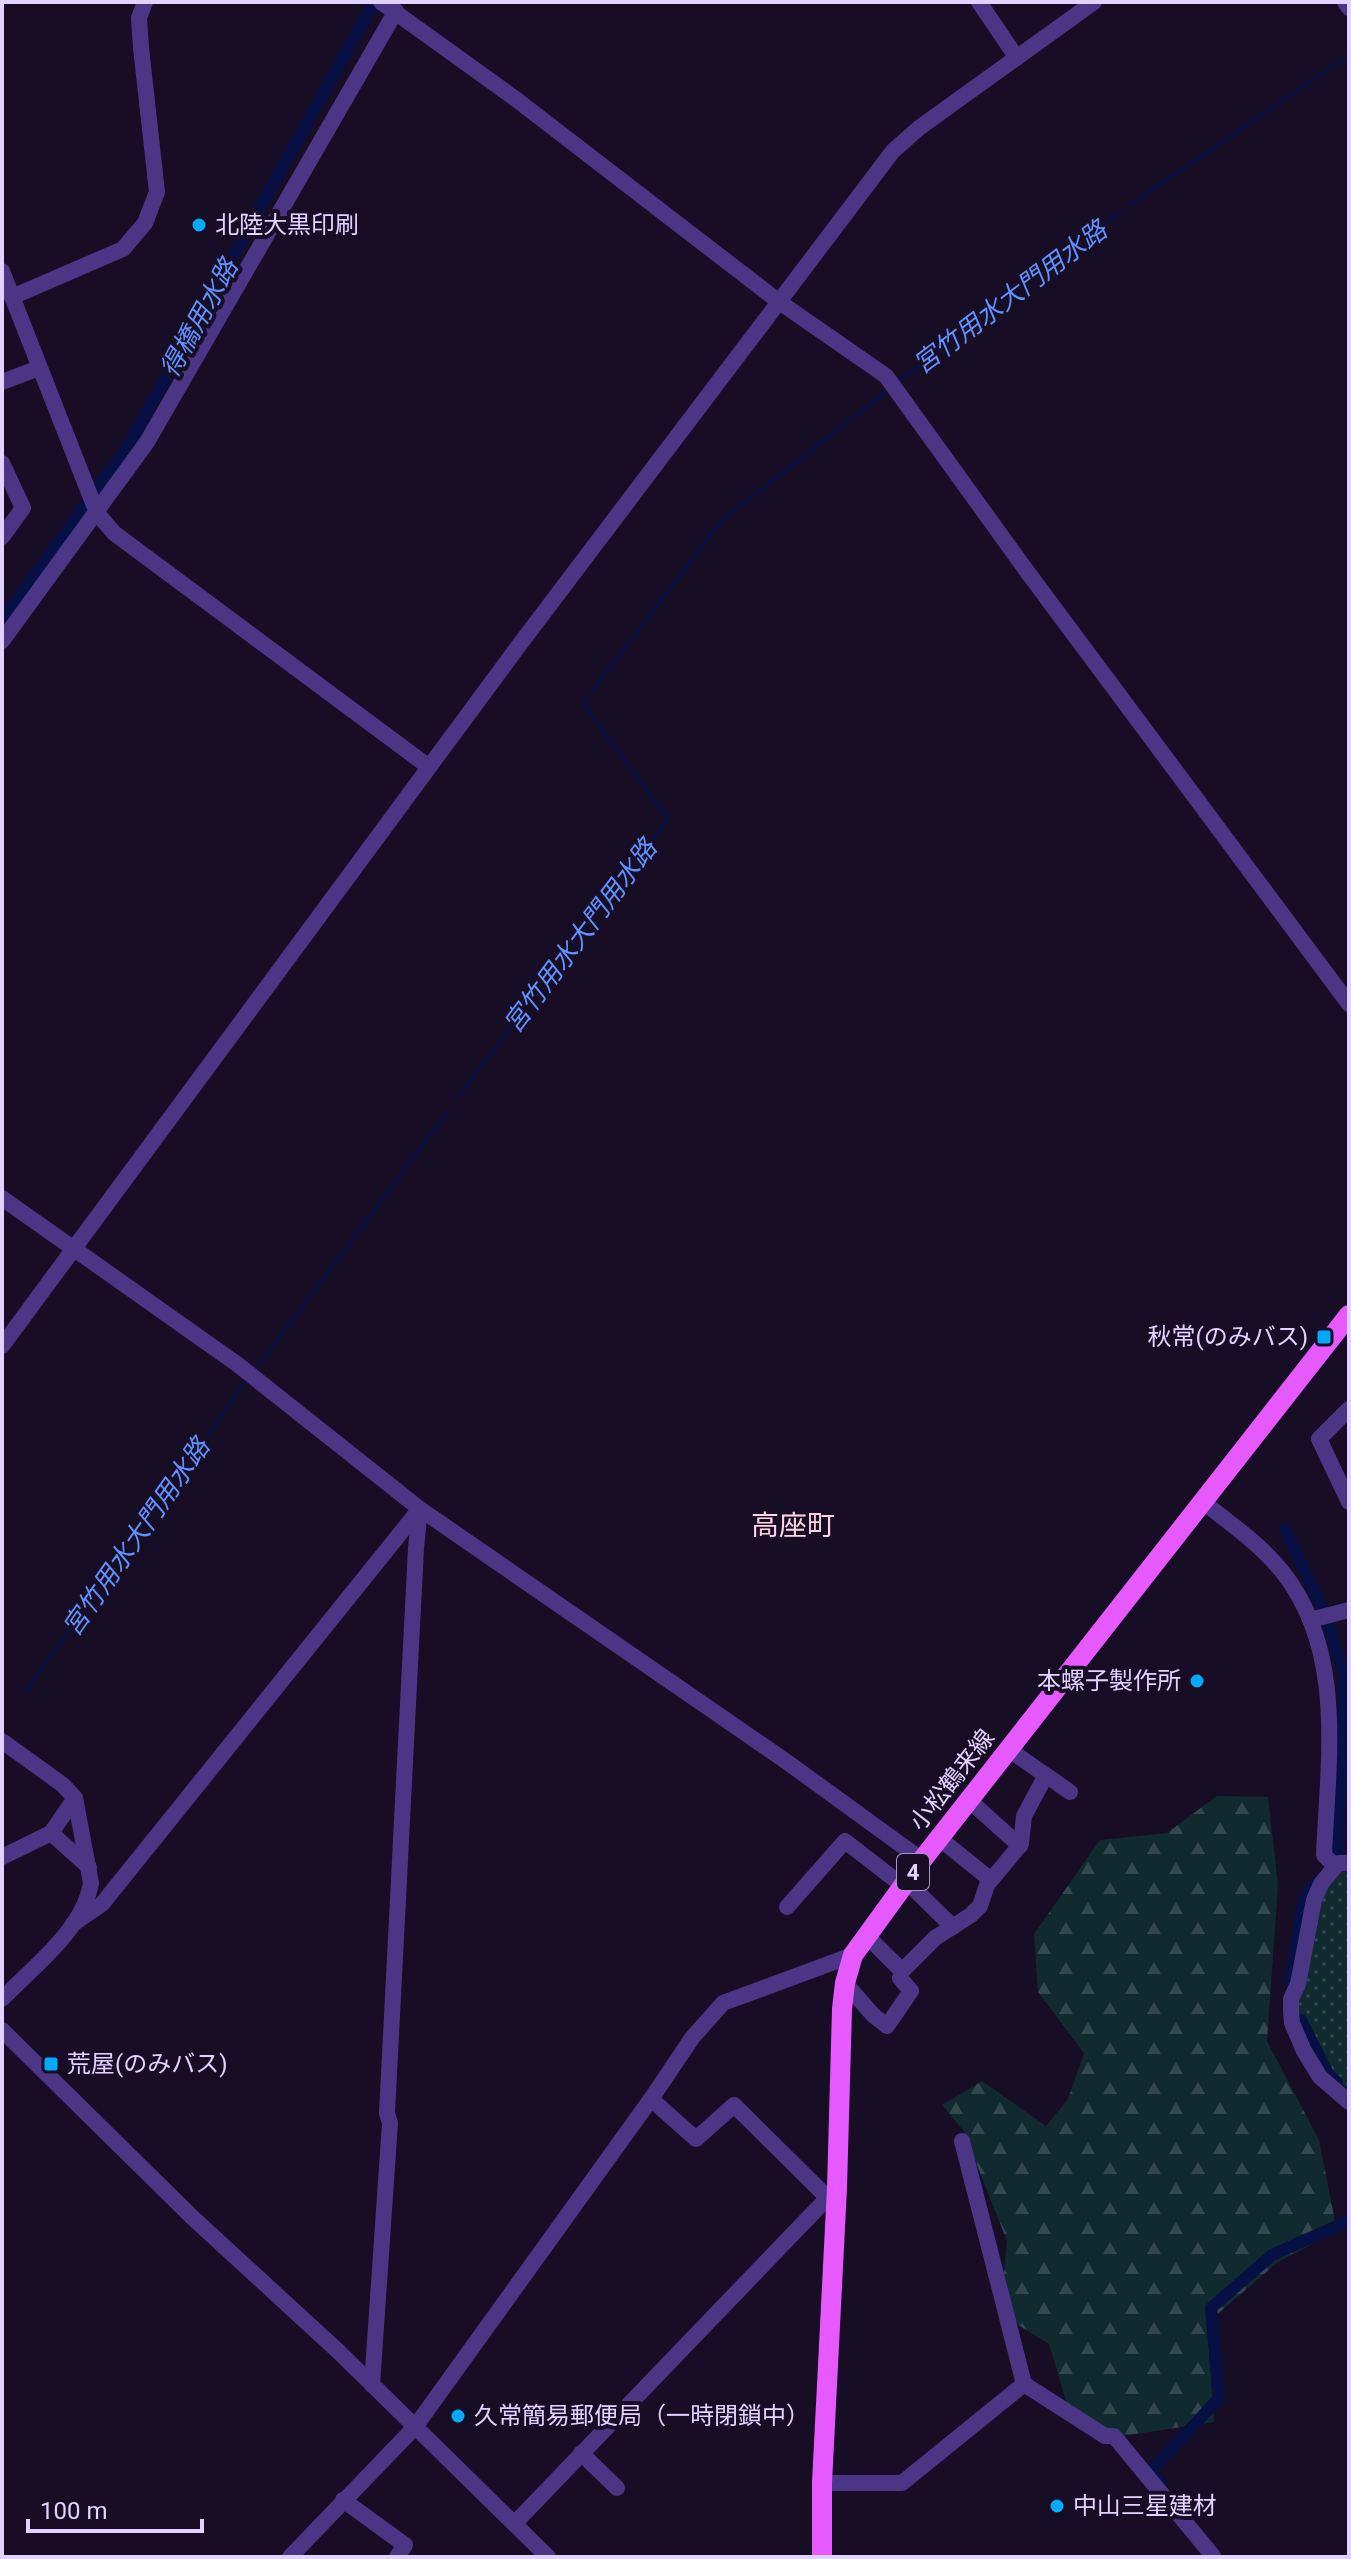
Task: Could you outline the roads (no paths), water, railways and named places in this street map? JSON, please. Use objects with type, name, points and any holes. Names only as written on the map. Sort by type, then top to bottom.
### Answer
[{"type":"main road","name":"小松鶴来線","points":[[818,2555],[845,1983],[853,1955],[922,1860],[1202,1501],[1345,1327]]},
{"type":"street","points":[[12,297],[123,249],[145,223],[157,192],[139,18],[145,2]]},
{"type":"street","points":[[979,2],[1017,58]]},
{"type":"street","points":[[2,1346],[429,767],[893,151],[919,128],[1094,2]]},
{"type":"street","points":[[1345,2],[1349,8]]},
{"type":"street","points":[[3,636],[93,503],[147,442],[387,5],[529,109],[778,301],[886,376],[1026,570],[1349,1004]]},
{"type":"street","points":[[2,271],[93,503],[114,533],[429,767]]},
{"type":"street","points":[[2,382],[39,368]]},
{"type":"street","points":[[2,463],[23,508],[2,537]]},
{"type":"street","points":[[2,1198],[237,1364],[420,1509],[787,1762],[922,1860]]},
{"type":"street","points":[[1349,1409],[1319,1439],[1349,1502]]},
{"type":"street","points":[[1202,1501],[1281,1570],[1321,1645],[1329,1699],[1324,1855],[1342,1865],[1321,1884],[1314,1900],[1298,1984],[1291,1999],[1291,2011],[1292,2023],[1304,2051],[1320,2077],[1349,2102]]},
{"type":"street","points":[[2,1999],[73,1924],[102,1904],[420,1509]]},
{"type":"street","points":[[372,2385],[390,2123],[387,2113],[420,1509]]},
{"type":"street","points":[[1310,1620],[1349,1610]]},
{"type":"street","points":[[2,1741],[63,1785],[75,1798],[91,1883],[89,1896],[73,1924]]},
{"type":"street","points":[[1008,1749],[1070,1792]]},
{"type":"street","points":[[845,1983],[887,2026],[911,1991],[900,1978],[902,1971],[935,1938],[980,1906],[991,1880],[1020,1846],[1024,1816],[1045,1777]]},
{"type":"street","points":[[2,1857],[51,1833],[75,1798]]},
{"type":"street","points":[[969,1800],[1020,1846]]},
{"type":"street","points":[[51,1833],[89,1867]]},
{"type":"street","points":[[939,1838],[991,1880]]},
{"type":"street","points":[[787,1907],[845,1841],[904,1884],[953,1927]]},
{"type":"street","points":[[867,1936],[902,1971]]},
{"type":"street","points":[[290,2557],[415,2427],[692,2038],[723,2003],[853,1955]]},
{"type":"street","points":[[2,2030],[192,2217],[247,2265],[548,2557]]},
{"type":"street","points":[[515,2523],[833,2193],[734,2105],[696,2139],[651,2099]]},
{"type":"street","points":[[962,2141],[1024,2384],[1105,2436],[1114,2436],[1213,2556]]},
{"type":"street","points":[[822,2483],[902,2483],[1024,2384]]},
{"type":"street","points":[[581,2453],[617,2488]]},
{"type":"street","points":[[343,2500],[405,2545],[397,2557]]},
{"type":"waterway","name":"得橋用水路","points":[[2,620],[128,446],[374,2]]},
{"type":"waterway","name":"宮竹用水大門用水路","points":[[1130,205],[1349,55]]},
{"type":"waterway","name":"宮竹用水大門用水路","points":[[898,382],[1121,211]]},
{"type":"waterway","name":"宮竹用水大門用水路","points":[[592,691],[722,520],[887,391]]},
{"type":"waterway","name":"宮竹用水大門用水路","points":[[459,1096],[668,819],[583,704],[587,698]]},
{"type":"waterway","name":"宮竹用水大門用水路","points":[[255,1370],[448,1111]]},
{"type":"waterway","name":"宮竹用水大門用水路","points":[[25,1692],[246,1381]]},
{"type":"waterway","points":[[1285,1529],[1323,1610]]},
{"type":"waterway","points":[[1328,1624],[1344,1673],[1338,1855]]},
{"type":"waterway","points":[[1290,1982],[1304,1898],[1317,1882]]},
{"type":"waterway","points":[[1301,2020],[1328,2074],[1337,2082]]},
{"type":"waterway","points":[[1161,2483],[1151,2471],[1219,2398],[1211,2308],[1272,2255],[1349,2218]]},
{"type":"place","name":"北陸大黒印刷","points":[[199,225]]},
{"type":"place","name":"秋常(のみバス)","points":[[1324,1337]]},
{"type":"place","name":"本螺子製作所","points":[[1197,1681]]},
{"type":"place","name":"荒屋(のみバス)","points":[[51,2064]]},
{"type":"place","name":"久常簡易郵便局（一時閉鎖中）","points":[[458,2416]]},
{"type":"place","name":"中山三星建材","points":[[1057,2506]]},
{"type":"district","name":"高座町","points":[[793,1525]]}]
